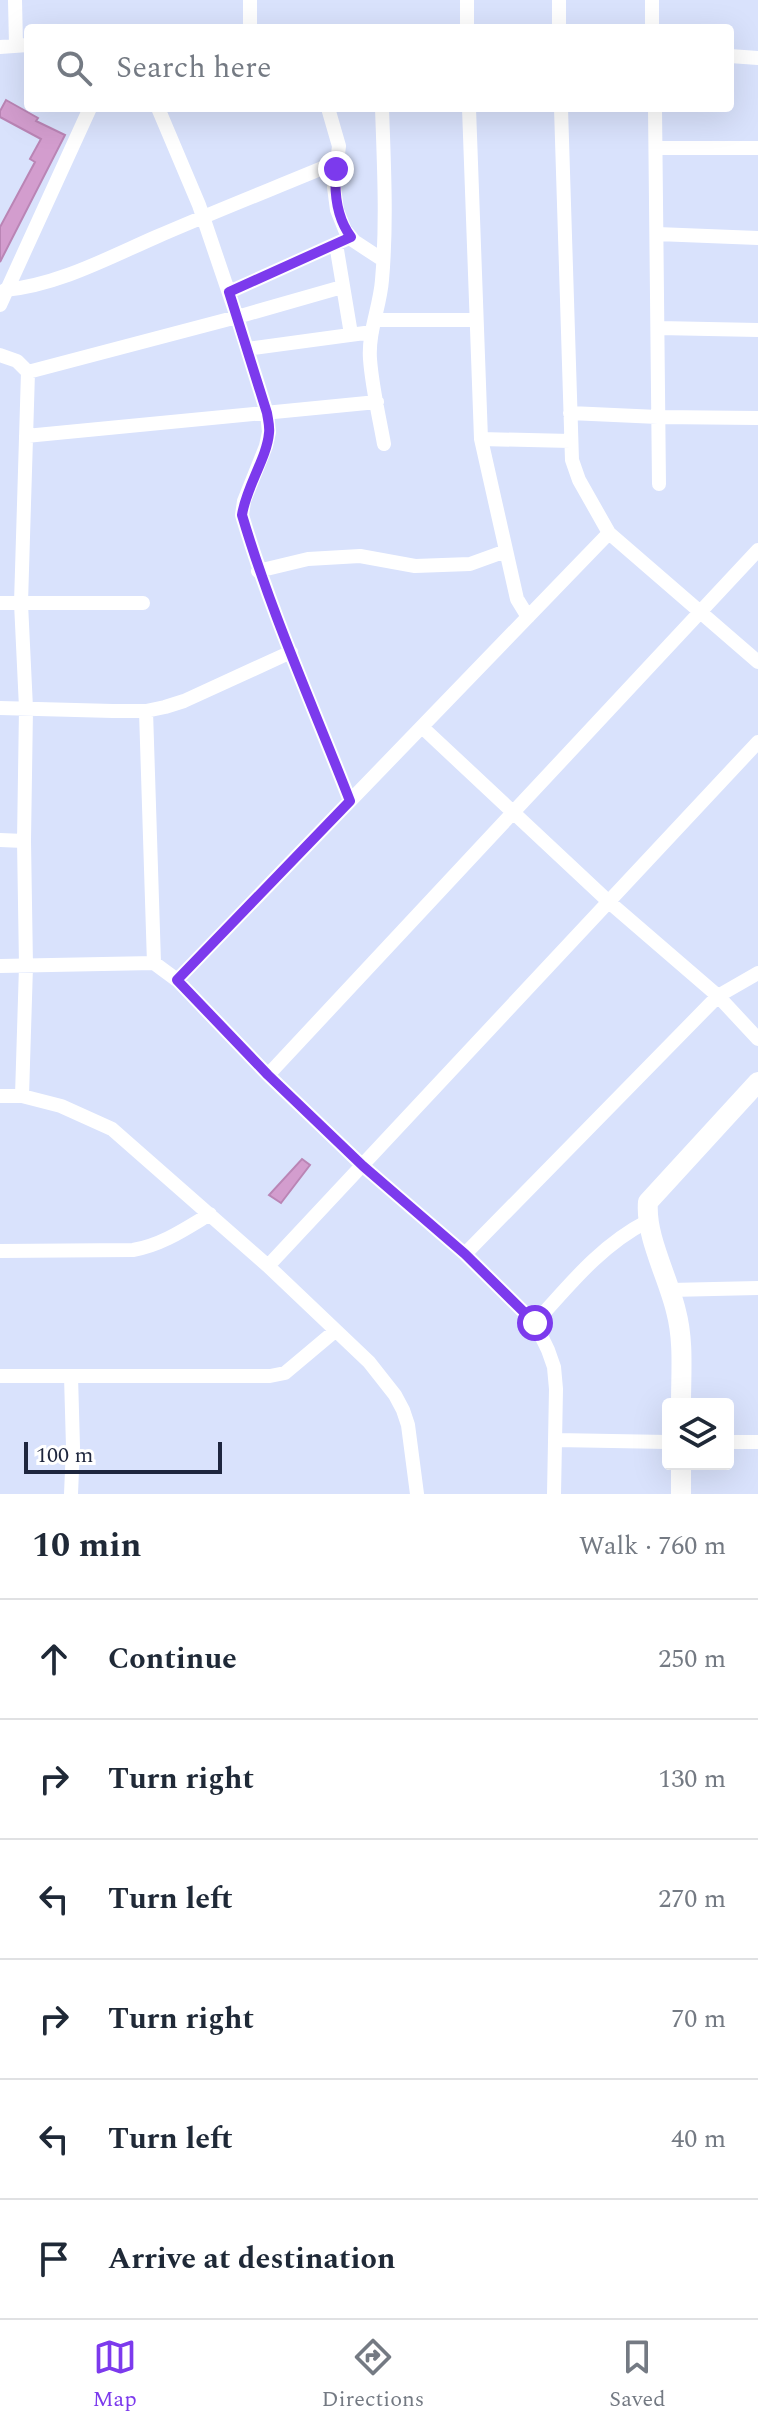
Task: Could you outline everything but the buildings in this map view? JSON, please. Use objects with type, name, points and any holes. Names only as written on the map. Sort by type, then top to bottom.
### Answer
[{"type":"street","points":[[0,47],[22,45],[15,0]]},
{"type":"street","points":[[250,0],[250,24]]},
{"type":"street","points":[[467,0],[467,24]]},
{"type":"street","points":[[559,0],[559,24]]},
{"type":"street","points":[[652,0],[652,24]]},
{"type":"street","points":[[734,56],[758,58]]},
{"type":"street","points":[[3,298],[88,112]]},
{"type":"street","points":[[160,112],[203,217],[267,413],[269,432],[266,446],[244,501],[242,515],[276,620],[350,801]]},
{"type":"street","points":[[329,112],[338,137],[334,187],[337,210],[351,237],[383,260]]},
{"type":"street","points":[[382,112],[386,204],[380,301],[373,326],[370,360],[384,444]]},
{"type":"street","points":[[469,112],[481,439],[517,599],[528,617]]},
{"type":"street","points":[[561,112],[571,441],[572,460],[579,480],[609,533],[758,662]]},
{"type":"street","points":[[655,112],[659,484]]},
{"type":"street","points":[[656,148],[758,148]]},
{"type":"street","points":[[3,298],[337,162]]},
{"type":"street","points":[[657,234],[758,238]]},
{"type":"street","points":[[229,292],[351,237]]},
{"type":"street","points":[[336,244],[351,334]]},
{"type":"street","points":[[28,372],[342,287]]},
{"type":"street","points":[[247,349],[351,334],[373,326],[476,320]]},
{"type":"street","points":[[659,328],[758,330]]},
{"type":"street","points":[[0,355],[17,361],[28,372],[21,603],[26,708],[26,966],[22,1096]]},
{"type":"street","points":[[26,436],[377,402]]},
{"type":"street","points":[[570,413],[758,418]]},
{"type":"street","points":[[481,439],[571,441]]},
{"type":"street","points":[[177,980],[609,533]]},
{"type":"street","points":[[268,1075],[758,550]]},
{"type":"street","points":[[258,571],[308,559],[360,556],[415,566],[470,564],[506,551]]},
{"type":"street","points":[[0,603],[143,603]]},
{"type":"street","points":[[0,708],[146,711],[184,701],[291,652]]},
{"type":"street","points":[[146,711],[154,963]]},
{"type":"street","points":[[422,727],[609,902],[718,996],[758,1039]]},
{"type":"street","points":[[268,1266],[758,742]]},
{"type":"street","points":[[0,840],[24,841]]},
{"type":"street","points":[[0,966],[154,963],[177,980],[268,1075],[363,1166],[465,1254],[535,1323],[554,1367],[554,1494]]},
{"type":"street","points":[[465,1254],[718,996],[758,973]]},
{"type":"street","points":[[681,1398],[682,1334],[648,1221],[650,1198],[758,1082]]},
{"type":"street","points":[[0,1096],[22,1096],[75,1111],[112,1129],[268,1266],[369,1362],[403,1410],[408,1425],[417,1494]]},
{"type":"street","points":[[0,1251],[133,1250],[164,1242],[210,1214]]},
{"type":"street","points":[[535,1323],[605,1249],[624,1233],[648,1221]]},
{"type":"street","points":[[670,1290],[758,1288]]},
{"type":"street","points":[[0,1376],[270,1376],[285,1373],[335,1331]]},
{"type":"street","points":[[71,1376],[71,1494]]},
{"type":"street","points":[[556,1440],[662,1442]]},
{"type":"street","points":[[734,1442],[758,1442]]},
{"type":"street","points":[[681,1470],[681,1494]]},
{"type":"route","points":[[336,169],[334,187],[337,210],[351,237],[229,292],[267,413],[269,432],[244,501],[242,515],[276,620],[350,801],[177,980],[268,1075],[363,1166],[465,1254],[535,1323]]}]
